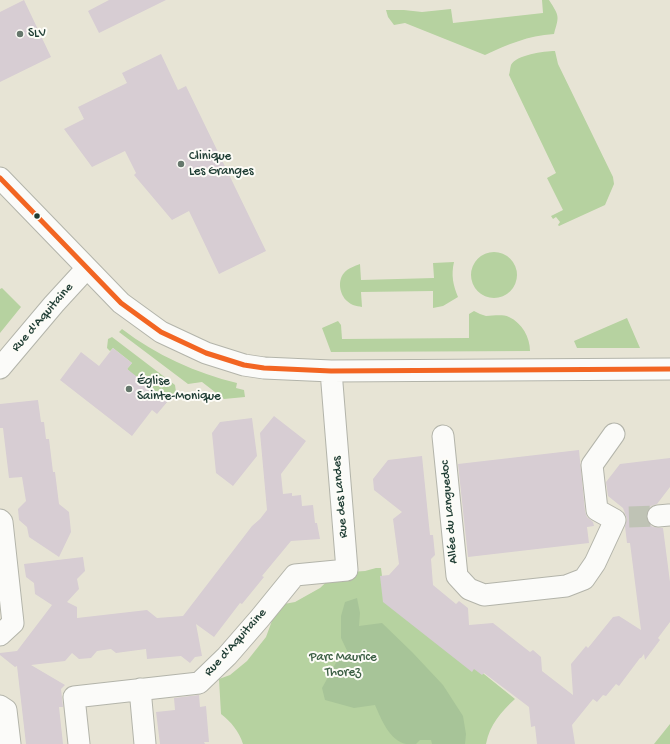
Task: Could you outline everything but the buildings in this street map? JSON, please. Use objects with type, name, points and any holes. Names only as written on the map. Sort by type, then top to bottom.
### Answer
[{"type":"street","points":[[0,178],[121,303],[161,332],[206,353],[244,365],[264,368],[331,371],[670,369]]},
{"type":"street","name":"Rue d'Aquitaine","points":[[0,368],[54,304],[87,268]]},
{"type":"street","name":"Rue des Landes","points":[[294,575],[347,570],[331,371]]},
{"type":"street","name":"Allée du Languedoc","points":[[443,436],[457,576],[469,589],[484,595],[566,586],[584,578],[622,519],[597,510],[592,465],[614,434]]},
{"type":"street","points":[[0,520],[2,522],[13,623],[0,635]]},
{"type":"street","name":"Rue d'Aquitaine","points":[[79,744],[74,698],[199,683],[227,656],[260,618],[294,575]]},
{"type":"street","points":[[140,689],[145,744]]},
{"type":"street","points":[[0,706],[6,710],[10,744]]},
{"type":"green space","points":[[542,0],[549,0],[557,13],[558,20],[554,34],[518,41],[485,55],[405,23],[394,25],[388,17],[386,10],[422,12],[451,9],[453,23],[543,13]]},
{"type":"green space","points":[[555,51],[558,64],[613,177],[614,184],[605,205],[559,226],[558,225],[560,222],[556,217],[553,219],[551,216],[563,210],[547,178],[556,173],[509,75],[511,65],[518,59],[524,56]]},
{"type":"green space","points":[[499,252],[511,258],[516,266],[516,284],[511,292],[503,297],[489,298],[477,292],[472,284],[471,270],[477,258],[485,253]]},
{"type":"green space","points":[[454,262],[453,280],[458,297],[443,306],[433,308],[433,291],[361,292],[362,307],[349,302],[341,292],[340,288],[344,273],[350,268],[360,264],[361,280],[434,278],[433,263]]},
{"type":"green space","points":[[2,288],[21,307],[0,333],[0,289]]},
{"type":"green space","points":[[474,311],[486,316],[498,315],[509,317],[514,320],[518,323],[527,336],[530,351],[331,352],[322,328],[338,321],[341,325],[342,339],[469,338],[469,314]]},
{"type":"green space","points":[[627,318],[640,348],[577,348],[574,341]]},
{"type":"green space","points":[[122,329],[149,347],[177,362],[207,374],[237,383],[236,388],[244,390],[245,397],[224,399],[202,382],[188,384],[119,332]]},
{"type":"green space","points":[[112,337],[175,385],[176,392],[165,404],[127,369],[132,363],[113,348],[110,351],[107,348],[108,339]]},
{"type":"green space","name":"Parc Maurice Thorez","points":[[381,568],[383,584],[479,670],[515,699],[493,724],[486,744],[243,744],[234,727],[221,714],[219,679],[230,675],[247,661],[266,637],[273,618],[284,604],[295,602],[320,588],[336,573],[365,571]]},
{"type":"green space","points":[[357,598],[360,613],[359,626],[382,623],[443,685],[463,716],[466,734],[465,744],[432,744],[431,740],[420,740],[416,744],[406,744],[395,739],[387,729],[375,705],[354,708],[325,700],[322,688],[337,661],[351,659],[341,638],[341,616],[345,602]]},
{"type":"green space","points":[[670,724],[670,744],[654,744]]},
{"type":"tunnel","points":[[629,517],[658,516]]},
{"type":"transit line","points":[[0,178],[121,303],[161,332],[206,353],[244,365],[264,368],[331,371],[670,369]]},
{"type":"place","name":"SLV","points":[[20,34]]},
{"type":"place","name":"Clinique Les Granges","points":[[181,164]]},
{"type":"place","name":"Église Sainte-Monique","points":[[129,389]]}]
